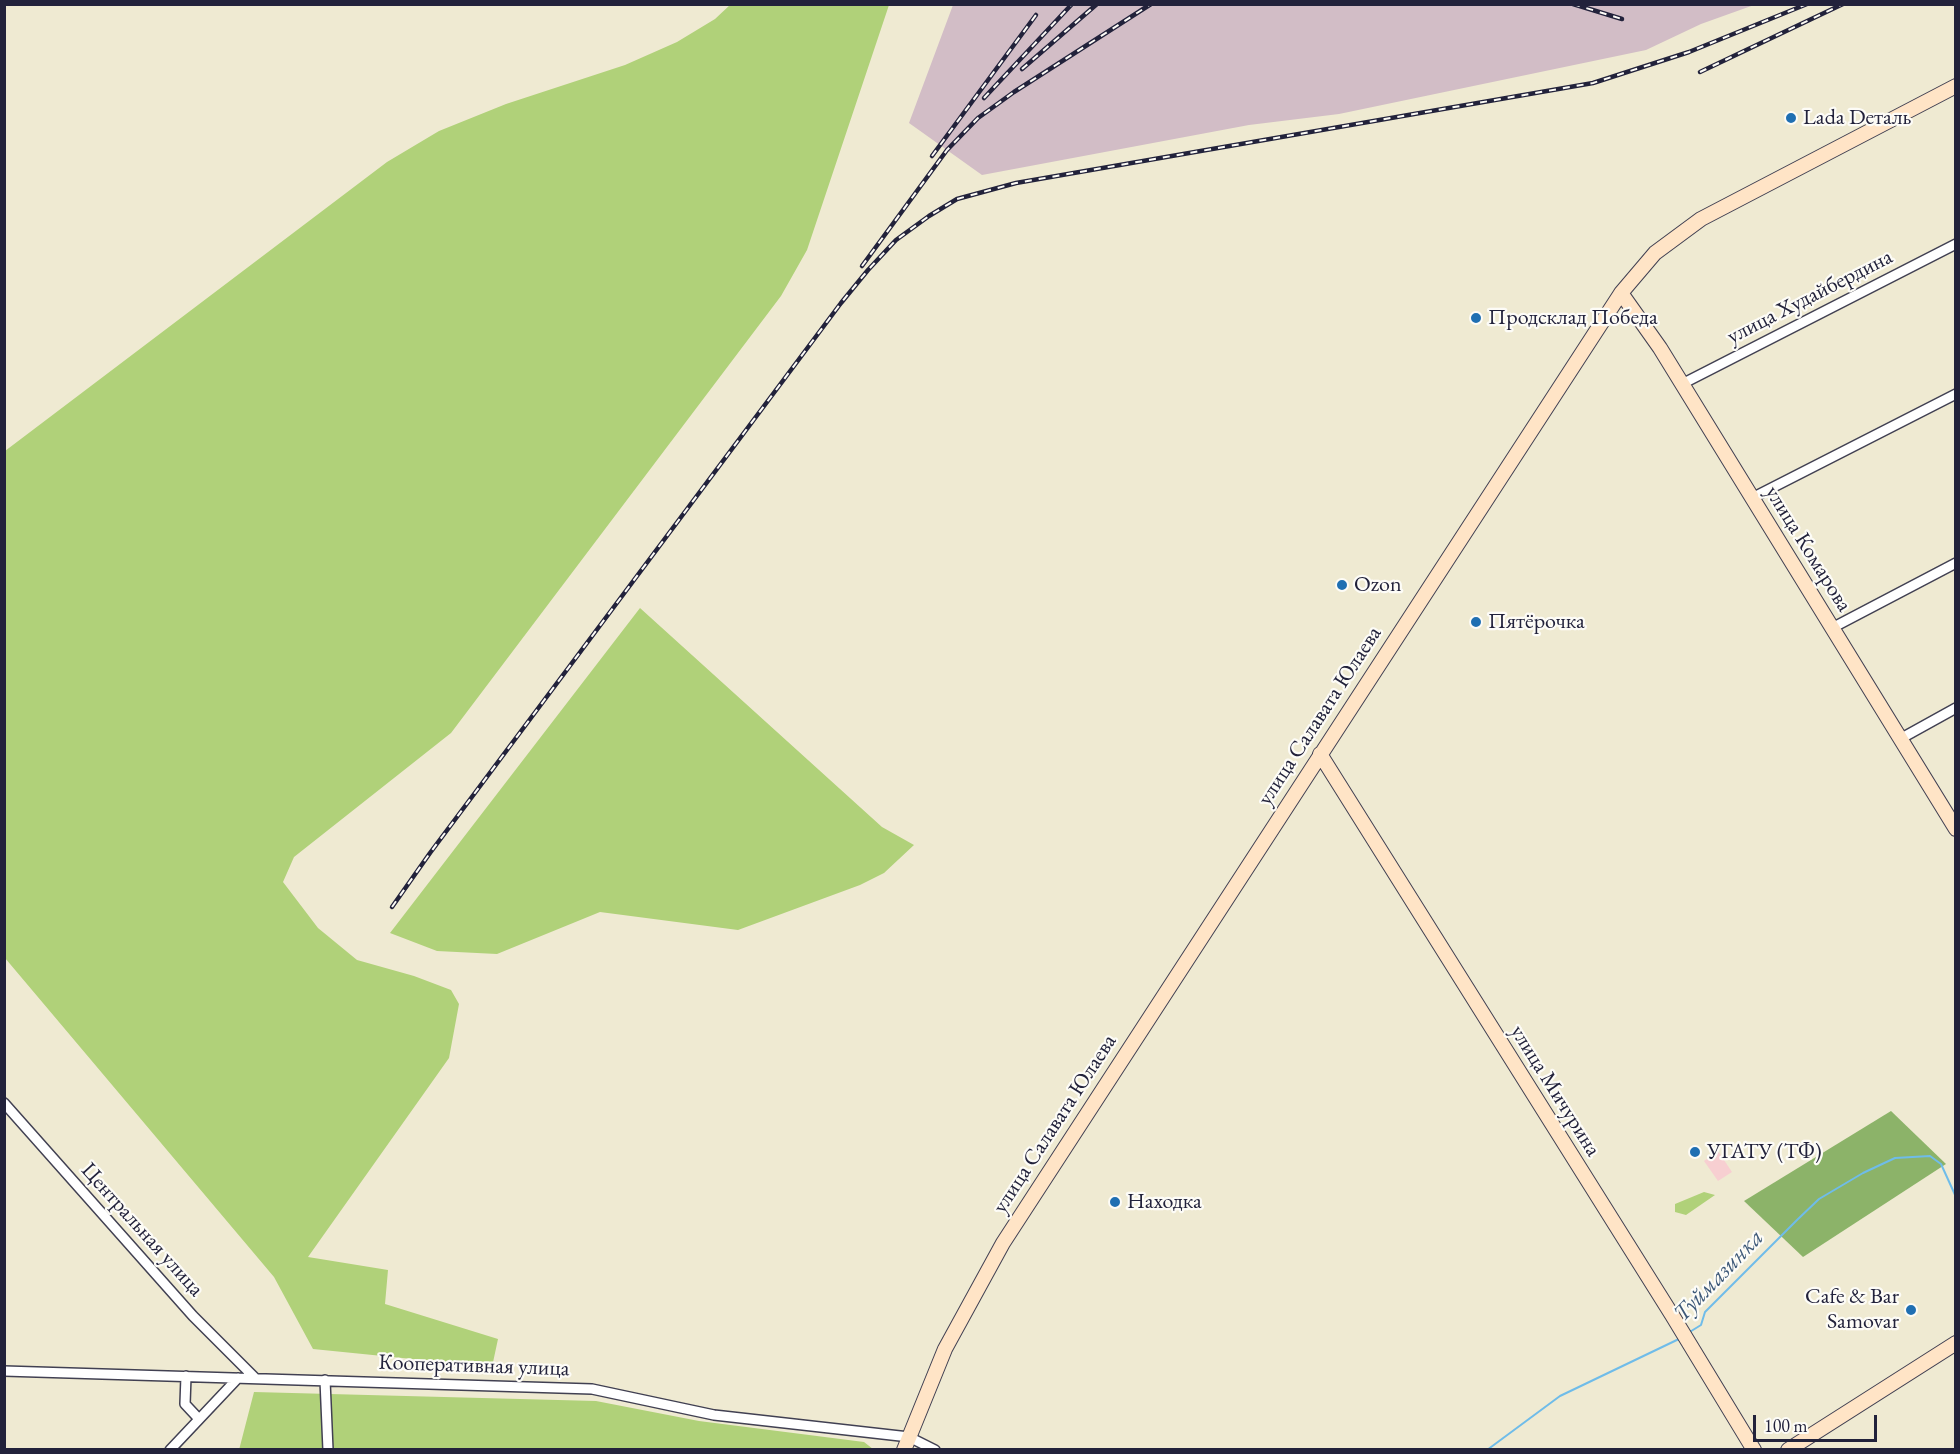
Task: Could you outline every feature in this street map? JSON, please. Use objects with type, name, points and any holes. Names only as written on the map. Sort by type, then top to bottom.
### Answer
[{"type":"street","name":"улица Салавата Юлаева","points":[[906,1443],[945,1349],[1004,1243],[1621,293],[1655,253],[1701,219],[1956,87]]},
{"type":"street","name":"улица Худайбердина","points":[[1682,384],[1956,244]]},
{"type":"street","name":"улица Комарова","points":[[1621,293],[1660,348],[1900,739],[1951,811],[1956,829]]},
{"type":"street","points":[[1752,498],[1956,394]]},
{"type":"street","points":[[1832,628],[1956,562]]},
{"type":"street","points":[[1900,739],[1956,708]]},
{"type":"street","name":"улица Мичурина","points":[[1320,754],[1754,1449]]},
{"type":"street","name":"Центральная улица","points":[[4,1104],[193,1316],[255,1378]]},
{"type":"street","points":[[1788,1449],[1956,1343]]},
{"type":"street","name":"Кооперативная улица","points":[[5,1370],[592,1389],[714,1414],[935,1449]]},
{"type":"street","points":[[186,1376],[185,1404],[199,1419]]},
{"type":"street","points":[[170,1449],[238,1378]]},
{"type":"street","points":[[325,1380],[328,1449]]},
{"type":"shaded area","points":[[953,4],[1754,5],[1701,24],[1646,50],[1339,114],[1249,125],[982,175],[909,123]]},
{"type":"shaded area","name":"УГАТУ (ТФ)","points":[[1718,1151],[1732,1172],[1718,1181],[1704,1161]]},
{"type":"green space","points":[[731,4],[889,5],[807,250],[781,296],[451,733],[294,857],[283,882],[318,928],[357,960],[414,976],[451,990],[459,1004],[449,1058],[308,1257],[388,1270],[385,1304],[498,1339],[492,1367],[313,1349],[274,1277],[5,958],[5,451],[387,162],[439,131],[506,104],[625,65],[677,42],[715,19]]},
{"type":"green space","points":[[640,608],[882,827],[914,845],[884,873],[860,885],[738,930],[600,912],[497,954],[437,951],[390,933]]},
{"type":"green space","points":[[1891,1111],[1946,1164],[1803,1257],[1744,1201]]},
{"type":"green space","points":[[1704,1192],[1715,1195],[1686,1215],[1675,1212],[1675,1204]]},
{"type":"green space","points":[[254,1392],[596,1401],[699,1421],[864,1442],[873,1449],[239,1450]]},
{"type":"waterway","name":"Туймазинка","points":[[1688,1333],[1701,1325],[1705,1312],[1819,1199],[1863,1173],[1895,1158],[1930,1156],[1941,1164],[1956,1197]]},
{"type":"waterway","name":"Туймазинка","points":[[1487,1450],[1560,1396],[1681,1338]]},
{"type":"railway","points":[[984,98],[1072,4]]},
{"type":"railway","points":[[1022,69],[1097,4]]},
{"type":"railway","points":[[862,266],[947,150],[978,118],[1014,92],[1151,4]]},
{"type":"railway","points":[[1573,4],[1622,19]]},
{"type":"railway","points":[[392,907],[841,303],[896,240],[929,216],[957,199],[1016,183],[1593,83],[1689,52],[1807,4]]},
{"type":"railway","points":[[1700,72],[1843,4]]},
{"type":"railway","points":[[932,156],[1036,15]]},
{"type":"place","name":"Lada Dеталь","points":[[1791,118]]},
{"type":"place","name":"Продсклад Победа","points":[[1476,318]]},
{"type":"place","name":"Ozon","points":[[1342,585]]},
{"type":"place","name":"Пятёрочка","points":[[1476,622]]},
{"type":"place","name":"УГАТУ (ТФ)","points":[[1695,1152]]},
{"type":"place","name":"Находка","points":[[1115,1202]]},
{"type":"place","name":"Cafe & Bar Samovar","points":[[1911,1310]]}]
